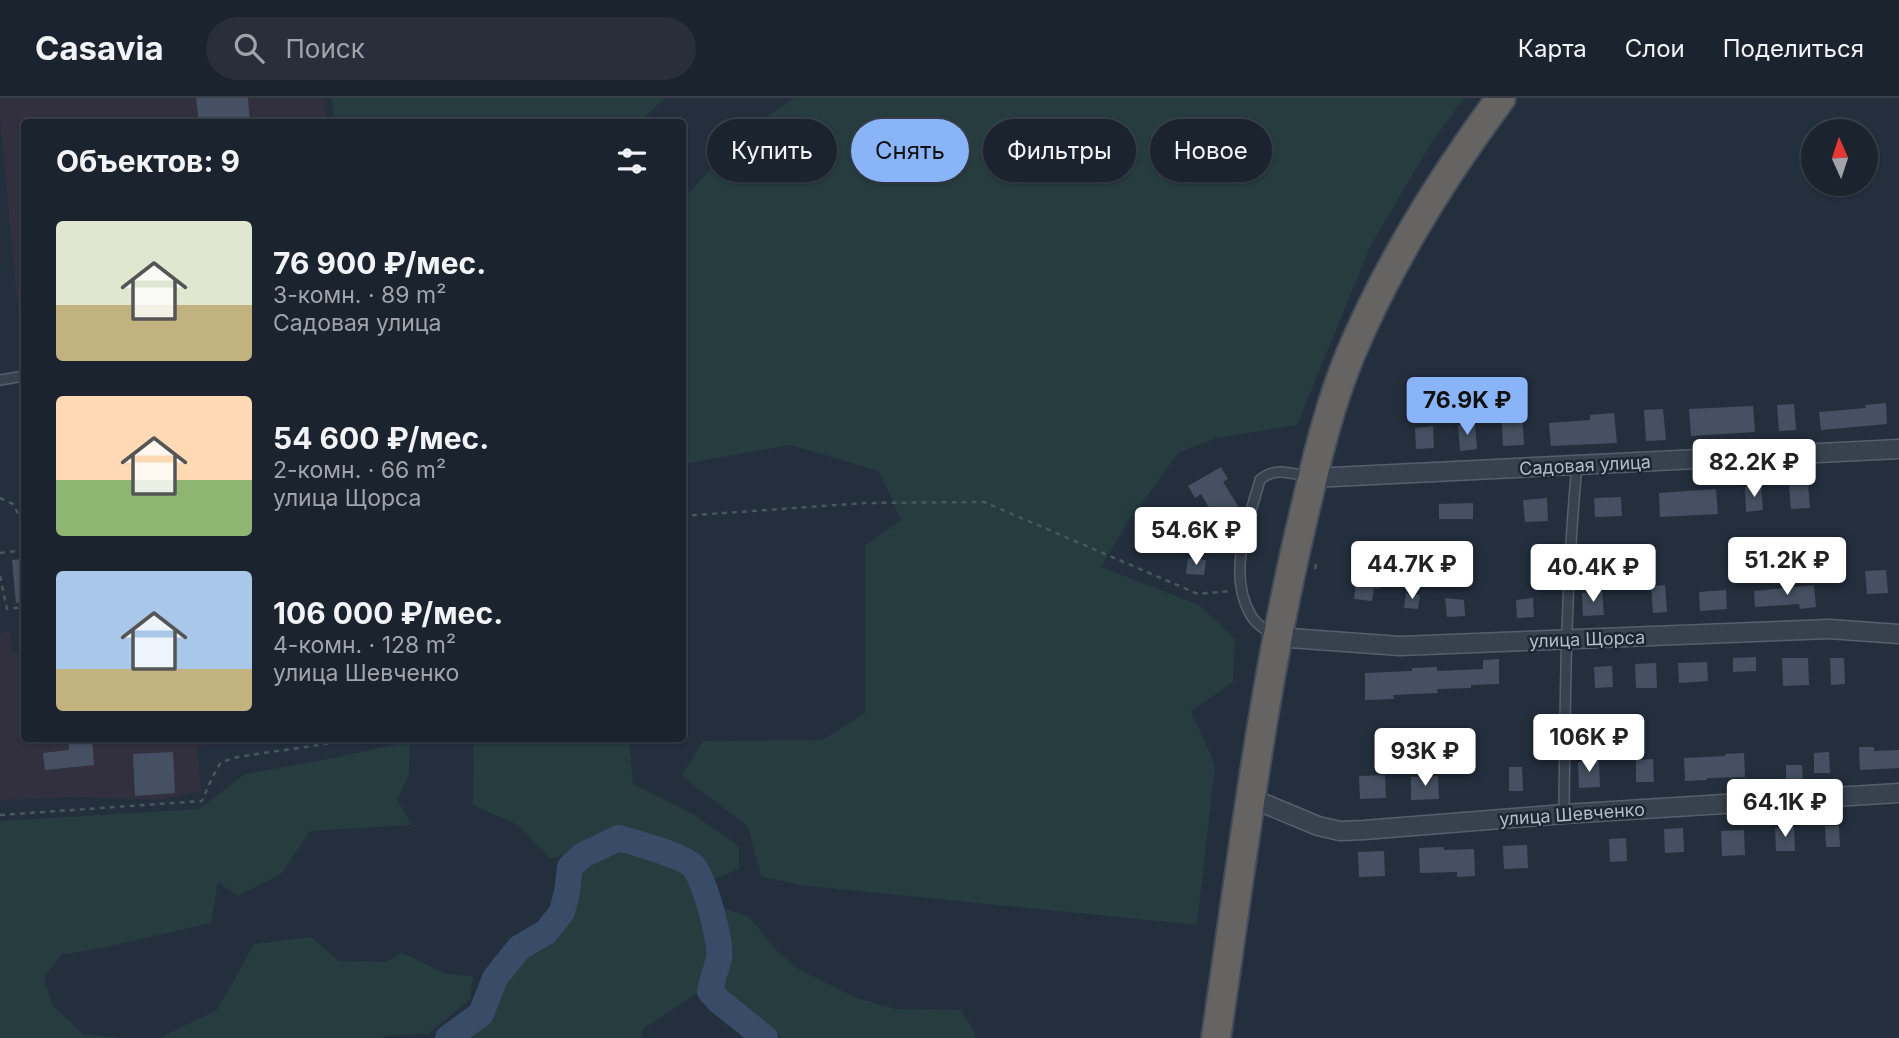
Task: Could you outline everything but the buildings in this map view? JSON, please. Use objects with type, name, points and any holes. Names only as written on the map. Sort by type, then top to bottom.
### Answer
[{"type":"highway","points":[[1216,1038],[1276,637],[1312,478],[1335,399],[1351,354],[1416,226],[1468,143],[1501,98]]},
{"type":"street","points":[[1468,143],[1517,98]]},
{"type":"street","name":"Садовая улица","points":[[1312,478],[1899,449]]},
{"type":"street","name":"улица Щорса","points":[[1276,637],[1400,646],[1829,629],[1899,634]]},
{"type":"street","name":"улица Шевченко","points":[[1251,798],[1318,826],[1340,831],[1899,793]]},
{"type":"lane","points":[[0,380],[21,376]]},
{"type":"lane","points":[[1564,814],[1566,640],[1577,465]]},
{"type":"lane","points":[[1276,637],[1252,619],[1240,590],[1240,550],[1260,480],[1267,474],[1279,471],[1312,478]]},
{"type":"path","points":[[0,498],[13,504],[21,519]]},
{"type":"path","points":[[686,516],[865,503],[984,502],[1198,594],[1240,590]]},
{"type":"path","points":[[0,553],[21,550]]},
{"type":"path","points":[[0,576],[7,609],[21,607]]},
{"type":"path","points":[[0,815],[202,802],[221,762],[338,742]]},
{"type":"shaded area","points":[[0,98],[323,98],[326,119],[21,119],[21,343]]},
{"type":"shaded area","points":[[11,631],[12,653],[21,653],[21,742],[238,742],[197,747],[201,791],[157,800],[75,797],[0,800],[0,633]]},
{"type":"green space","points":[[331,98],[665,98],[642,119],[334,119]]},
{"type":"green space","points":[[794,98],[1464,98],[1430,145],[1370,247],[1297,425],[1217,438],[1179,452],[1128,522],[1101,567],[1199,605],[1235,638],[1233,682],[1191,711],[1215,765],[1197,925],[799,885],[761,876],[748,826],[682,775],[703,741],[822,740],[865,713],[865,546],[901,520],[879,471],[790,445],[686,463],[686,196],[707,173],[707,182],[837,182],[837,119],[764,119]]},
{"type":"green space","points":[[410,742],[409,774],[397,800],[412,825],[310,831],[282,873],[238,896],[218,882],[211,923],[61,955],[44,978],[53,1006],[83,1034],[124,1038],[0,1038],[0,821],[199,809],[245,774]]},
{"type":"green space","points":[[474,742],[629,742],[633,784],[693,814],[739,846],[739,869],[714,879],[694,860],[613,829],[569,853],[550,859],[518,825],[473,805]]},
{"type":"green space","points":[[620,847],[687,871],[705,920],[707,957],[701,991],[643,1029],[642,1038],[460,1038],[486,1020],[500,981],[524,956],[550,941],[563,923],[575,894],[578,869]]},
{"type":"green space","points":[[723,908],[749,917],[776,950],[798,969],[854,997],[895,1009],[961,1010],[976,1035],[974,1038],[782,1038],[728,999],[718,985],[729,962]]},
{"type":"green space","points":[[311,937],[339,961],[386,962],[403,953],[446,974],[473,976],[470,999],[428,1034],[383,1038],[159,1038],[217,1010],[254,944]]},
{"type":"waterway","points":[[448,1038],[481,1014],[495,978],[519,948],[546,932],[562,912],[570,867],[583,855],[619,838],[668,853],[692,865],[707,895],[718,939],[719,959],[710,991],[765,1038]]}]
